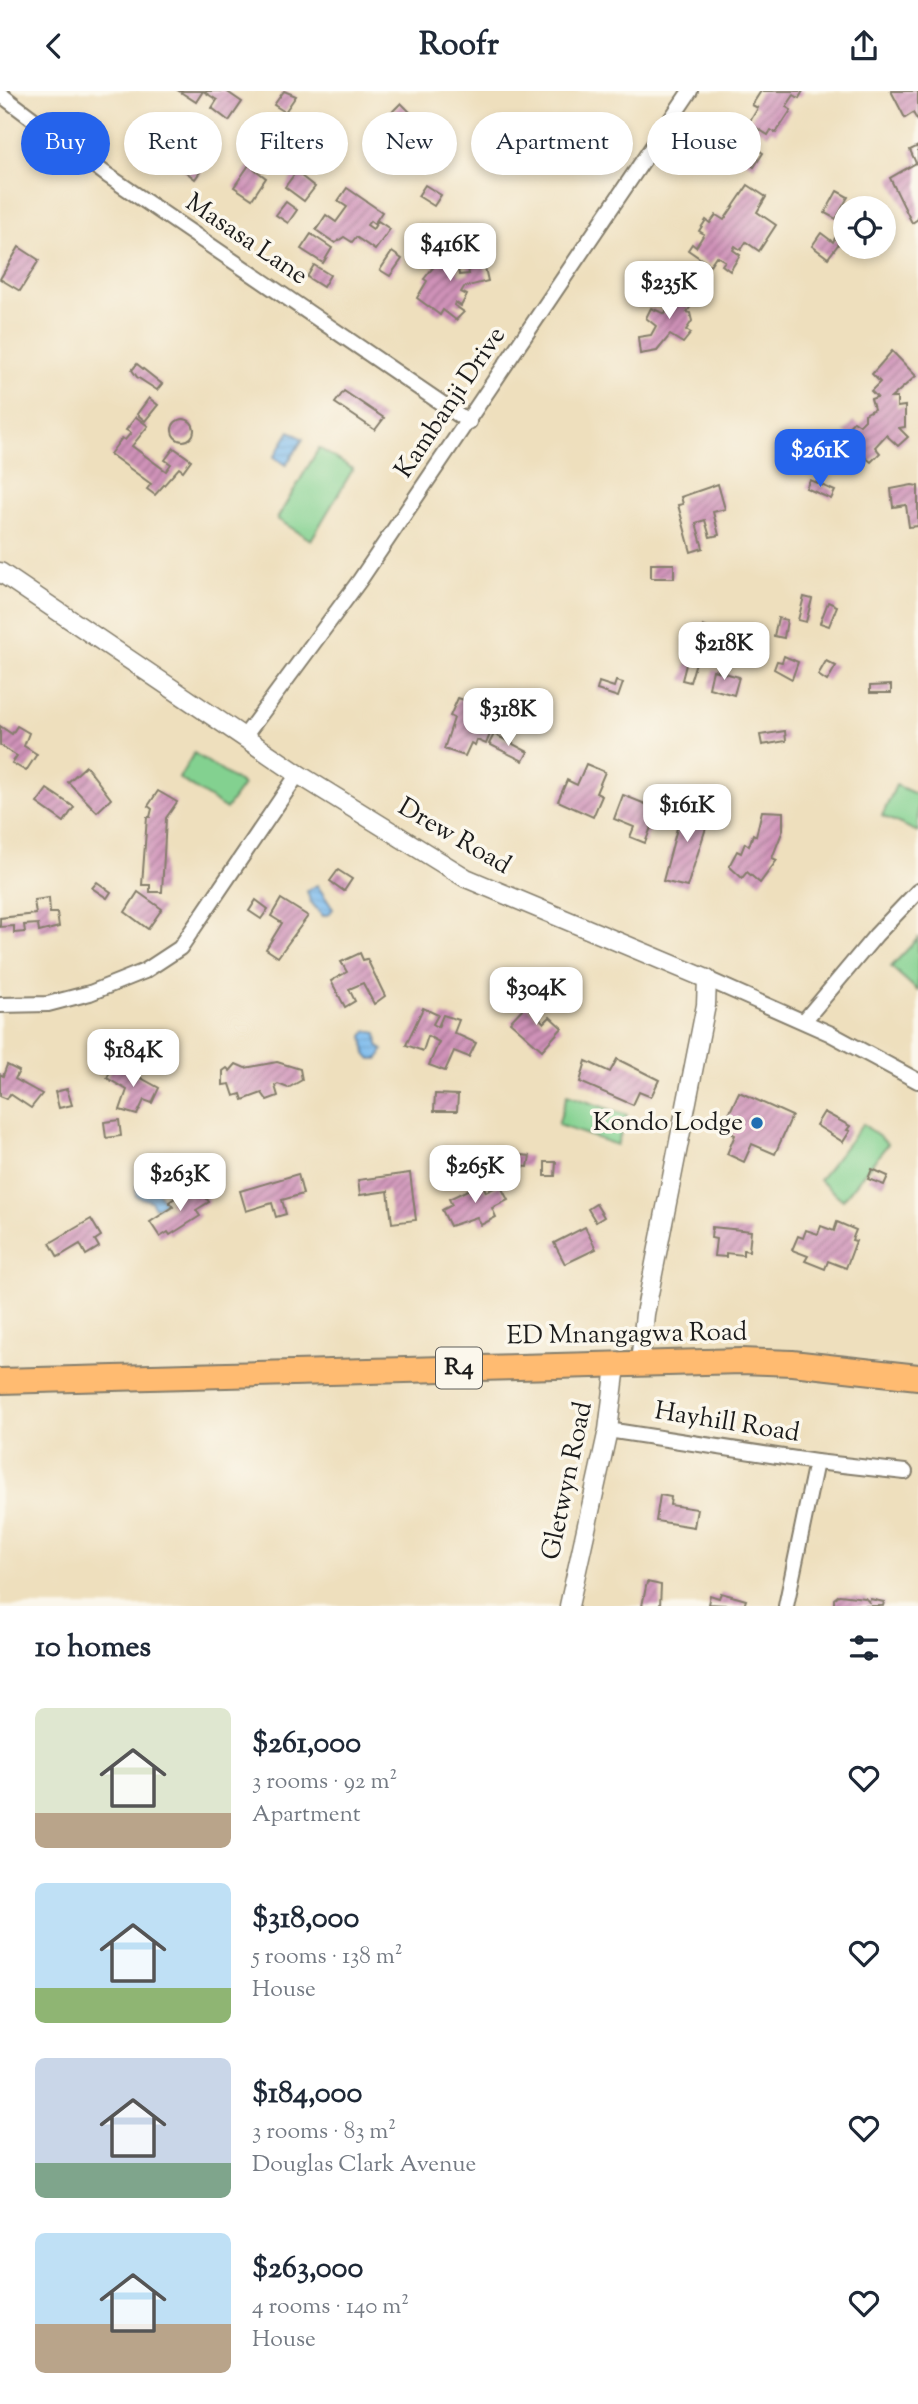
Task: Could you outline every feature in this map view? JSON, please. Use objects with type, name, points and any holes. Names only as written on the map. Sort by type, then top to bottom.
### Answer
[{"type":"highway","name":"ED Mnangagwa Road","points":[[0,1381],[792,1363],[918,1377]]},
{"type":"street","name":"Kambanji Drive","points":[[244,737],[360,580],[690,91]]},
{"type":"street","name":"Masasa Lane","points":[[0,94],[107,175],[468,422]]},
{"type":"street","name":"Drew Road","points":[[0,572],[298,773],[466,878],[804,1021],[918,1081]]},
{"type":"street","points":[[0,1005],[48,1004],[90,993],[145,971],[180,948],[298,773]]},
{"type":"street","points":[[804,1021],[876,935],[918,891]]},
{"type":"street","name":"Gletwyn Road","points":[[569,1606],[608,1430],[645,1314],[706,1005],[707,979]]},
{"type":"street","name":"Hayhill Road","points":[[608,1430],[816,1462],[786,1606]]},
{"type":"street","points":[[816,1462],[905,1472]]},
{"type":"green space","points":[[319,448],[353,469],[311,540],[277,519]]},
{"type":"green space","points":[[194,753],[243,785],[226,809],[179,778]]},
{"type":"green space","points":[[896,785],[918,795],[918,832],[882,816]]},
{"type":"green space","points":[[918,938],[918,991],[891,967]]},
{"type":"green space","points":[[567,1095],[627,1115],[617,1145],[558,1125]]},
{"type":"green space","points":[[863,1124],[888,1144],[843,1200],[819,1180]]},
{"type":"water","points":[[290,431],[303,439],[286,465],[274,457]]},
{"type":"water","points":[[317,885],[333,909],[323,916],[310,901],[307,891]]},
{"type":"water","points":[[367,1031],[377,1033],[378,1045],[383,1050],[379,1059],[370,1059],[366,1054],[363,1036]]},
{"type":"water","points":[[128,1032],[134,1045],[110,1057],[103,1045]]},
{"type":"water","points":[[136,1185],[157,1191],[165,1202],[155,1208],[151,1201],[136,1196]]},
{"type":"building","points":[[179,91],[203,91],[196,102]]},
{"type":"building","points":[[203,91],[226,91],[242,102],[229,121],[222,116],[222,112],[212,108],[217,100]]},
{"type":"building","points":[[284,91],[296,96],[285,112],[274,105]]},
{"type":"building","points":[[761,91],[803,91],[799,98],[794,95],[786,107],[791,110],[776,133],[771,130],[768,135],[761,131],[761,112],[756,112],[758,108],[752,105]]},
{"type":"building","points":[[891,91],[918,91],[918,121],[913,113],[905,118]]},
{"type":"building","points":[[401,103],[410,112],[392,112]]},
{"type":"building","points":[[918,146],[918,219],[912,223],[890,178],[916,163],[910,150]]},
{"type":"building","points":[[242,175],[262,175],[266,178],[252,199],[234,187]]},
{"type":"building","points":[[294,175],[300,175],[315,187],[304,201],[285,187]]},
{"type":"building","points":[[425,185],[441,195],[434,206],[418,196]]},
{"type":"building","points":[[748,185],[766,197],[757,212],[776,225],[759,251],[746,242],[741,250],[735,246],[733,250],[740,255],[730,271],[722,265],[725,261],[716,256],[710,265],[688,250],[692,244],[696,247],[704,234],[699,231],[706,220],[710,223],[716,215],[724,220]]},
{"type":"building","points":[[347,188],[382,212],[374,224],[370,221],[367,225],[373,229],[378,221],[390,229],[375,250],[356,237],[352,242],[344,237],[335,243],[316,230],[326,215],[336,222],[347,207],[338,201]]},
{"type":"building","points":[[833,198],[833,217],[825,213]]},
{"type":"building","points":[[286,202],[297,210],[288,223],[276,215]]},
{"type":"building","points":[[821,233],[833,242],[833,251],[828,258],[812,246]]},
{"type":"building","points":[[311,234],[332,248],[323,263],[301,249]]},
{"type":"building","points":[[19,247],[39,260],[20,291],[0,279]]},
{"type":"building","points":[[441,248],[442,251],[455,250],[459,275],[469,274],[467,262],[483,259],[488,281],[464,287],[461,292],[467,295],[461,306],[455,302],[454,305],[464,312],[456,320],[443,310],[440,315],[417,298],[427,281],[424,279],[435,265],[433,249]]},
{"type":"building","points":[[392,252],[402,259],[390,276],[380,270]]},
{"type":"building","points":[[314,265],[330,275],[323,287],[307,277]]},
{"type":"building","points":[[690,285],[693,295],[687,297],[691,306],[687,312],[690,313],[692,321],[686,330],[691,333],[683,343],[670,335],[657,351],[640,354],[638,337],[651,335],[656,326],[646,318],[651,308],[665,314],[672,300],[669,288]]},
{"type":"building","points":[[892,351],[916,376],[891,398],[897,398],[897,407],[905,406],[905,427],[899,428],[908,437],[898,446],[886,435],[875,447],[880,453],[871,462],[849,444],[852,440],[844,432],[854,421],[860,425],[865,420],[865,414],[874,409],[871,399],[877,397],[871,391],[880,382],[872,374]]},
{"type":"building","points":[[137,364],[162,384],[157,390],[137,377],[132,370]]},
{"type":"building","points":[[344,391],[384,418],[375,430],[335,403]]},
{"type":"building","points":[[149,398],[158,405],[145,421],[137,414]]},
{"type":"building","points":[[136,417],[148,426],[132,446],[166,471],[171,464],[165,460],[174,448],[191,460],[183,471],[179,468],[155,495],[147,489],[151,484],[110,454],[122,438],[125,440],[131,433],[126,430]]},
{"type":"building","points":[[183,419],[191,422],[194,430],[191,438],[183,441],[175,438],[172,430],[175,422]]},
{"type":"building","points":[[810,480],[835,491],[831,499],[806,488]]},
{"type":"building","points":[[718,484],[725,509],[713,512],[719,535],[710,537],[705,520],[696,523],[703,548],[691,552],[678,505],[683,504],[681,497]]},
{"type":"building","points":[[918,486],[918,526],[909,527],[906,505],[893,507],[891,489]]},
{"type":"building","points":[[651,564],[674,564],[674,578],[651,578]]},
{"type":"building","points":[[804,597],[812,599],[806,622],[798,620]]},
{"type":"building","points":[[828,602],[837,606],[829,626],[820,623]]},
{"type":"building","points":[[778,618],[787,620],[784,638],[774,636]]},
{"type":"building","points":[[703,626],[737,641],[734,650],[699,635]]},
{"type":"building","points":[[784,656],[798,662],[792,679],[774,669],[777,661],[782,662]]},
{"type":"building","points":[[688,657],[697,659],[690,682],[682,680]]},
{"type":"building","points":[[826,661],[836,666],[827,681],[818,675]]},
{"type":"building","points":[[713,670],[739,677],[734,695],[709,688]]},
{"type":"building","points":[[616,681],[623,683],[618,697],[597,690],[599,682],[614,687]]},
{"type":"building","points":[[891,685],[891,693],[870,693],[870,686]]},
{"type":"building","points":[[458,698],[491,709],[486,721],[494,724],[486,744],[477,740],[475,745],[471,743],[465,756],[444,749],[454,718],[450,716]]},
{"type":"building","points":[[0,726],[12,734],[17,726],[29,733],[24,746],[37,754],[26,771],[12,763],[17,756],[0,745]]},
{"type":"building","points":[[785,731],[786,741],[762,745],[760,735]]},
{"type":"building","points":[[494,734],[528,752],[523,761],[489,744]]},
{"type":"building","points":[[586,764],[605,772],[596,793],[602,796],[593,817],[558,801],[567,780],[577,785]]},
{"type":"building","points":[[86,766],[111,799],[97,812],[68,782]]},
{"type":"building","points":[[47,789],[74,807],[64,822],[37,803]]},
{"type":"building","points":[[158,791],[177,802],[166,818],[162,892],[150,892],[150,885],[142,885],[147,817],[150,817],[152,809],[148,806]]},
{"type":"building","points":[[623,795],[658,809],[645,843],[630,837],[634,827],[614,819]]},
{"type":"building","points":[[684,802],[712,809],[687,887],[663,881]]},
{"type":"building","points":[[762,811],[783,812],[783,830],[772,858],[777,860],[760,883],[747,872],[742,878],[729,866],[737,851],[741,853],[745,843],[749,846],[753,834],[756,836]]},
{"type":"building","points":[[338,870],[352,879],[344,891],[330,881]]},
{"type":"building","points":[[97,882],[111,892],[107,898],[92,888]]},
{"type":"building","points":[[138,892],[162,909],[148,929],[125,912]]},
{"type":"building","points":[[49,898],[50,913],[57,913],[59,927],[39,932],[38,924],[24,925],[25,932],[14,933],[14,926],[0,927],[0,918],[36,914],[34,900]]},
{"type":"building","points":[[281,899],[308,916],[278,957],[266,949],[282,923],[271,916]]},
{"type":"building","points":[[256,900],[268,909],[261,919],[249,911]]},
{"type":"building","points":[[360,953],[363,960],[367,959],[385,996],[374,1004],[363,983],[349,989],[355,1001],[345,1007],[331,981],[347,972],[341,962]]},
{"type":"building","points":[[526,1005],[544,1023],[550,1017],[562,1028],[542,1050],[510,1022]]},
{"type":"building","points":[[423,1008],[438,1015],[433,1024],[438,1027],[443,1015],[459,1020],[454,1033],[476,1043],[469,1057],[454,1051],[445,1071],[429,1065],[439,1042],[428,1036],[423,1051],[406,1045]]},
{"type":"building","points":[[617,1059],[659,1080],[651,1097],[639,1092],[633,1105],[580,1082],[586,1061],[610,1072]]},
{"type":"building","points":[[277,1062],[300,1069],[302,1080],[288,1088],[278,1084],[275,1086],[278,1096],[267,1100],[262,1093],[243,1100],[241,1094],[234,1096],[230,1084],[223,1085],[223,1071],[227,1068],[230,1071],[236,1064],[245,1068]]},
{"type":"building","points":[[114,1063],[159,1088],[152,1103],[144,1100],[137,1115],[120,1110],[127,1090],[107,1078]]},
{"type":"building","points":[[7,1065],[19,1071],[15,1079],[42,1094],[31,1108],[10,1094],[7,1099],[0,1096],[0,1074],[3,1076]]},
{"type":"building","points":[[67,1089],[72,1105],[59,1108],[55,1092]]},
{"type":"building","name":"Kondo Lodge","points":[[739,1092],[792,1116],[775,1154],[752,1144],[744,1162],[727,1154],[735,1135],[722,1129]]},
{"type":"building","points":[[435,1094],[458,1095],[457,1111],[434,1111]]},
{"type":"building","points":[[824,1112],[850,1126],[843,1142],[816,1125]]},
{"type":"building","points":[[119,1120],[121,1136],[106,1138],[104,1122]]},
{"type":"building","points":[[511,1154],[530,1156],[528,1167],[510,1165]]},
{"type":"building","points":[[166,1162],[167,1176],[150,1177],[150,1163]]},
{"type":"building","points":[[545,1162],[556,1162],[555,1176],[545,1176]]},
{"type":"building","points":[[872,1169],[888,1176],[884,1185],[868,1179]]},
{"type":"building","points":[[410,1173],[416,1220],[392,1223],[388,1191],[360,1195],[358,1180]]},
{"type":"building","points":[[298,1174],[303,1194],[282,1200],[286,1214],[276,1217],[272,1203],[246,1211],[240,1191]]},
{"type":"building","points":[[482,1183],[486,1192],[500,1185],[508,1200],[492,1208],[496,1217],[481,1225],[477,1217],[450,1226],[442,1210],[452,1205],[449,1199]]},
{"type":"building","points":[[199,1188],[209,1202],[196,1210],[200,1216],[170,1235],[168,1232],[160,1237],[150,1222],[173,1207],[169,1202],[184,1192],[187,1196]]},
{"type":"building","points":[[596,1204],[604,1217],[596,1222],[588,1209]]},
{"type":"building","points":[[91,1219],[101,1236],[95,1240],[99,1247],[86,1255],[80,1244],[58,1257],[50,1243]]},
{"type":"building","points":[[837,1222],[856,1230],[852,1240],[856,1241],[846,1268],[828,1261],[825,1269],[805,1261],[808,1256],[792,1250],[798,1236],[803,1238],[806,1230],[818,1234],[821,1226],[834,1231]]},
{"type":"building","points":[[585,1227],[596,1249],[565,1264],[554,1243]]},
{"type":"building","points":[[712,1227],[751,1231],[749,1251],[743,1250],[743,1255],[726,1253],[726,1257],[714,1256],[716,1239],[711,1238]]},
{"type":"building","points":[[660,1495],[671,1497],[670,1505],[697,1509],[694,1527],[656,1521]]},
{"type":"building","points":[[647,1582],[661,1585],[660,1606],[642,1606]]},
{"type":"building","points":[[721,1593],[746,1600],[744,1606],[708,1604],[710,1595],[719,1598]]},
{"type":"building","points":[[839,1595],[865,1598],[869,1602],[870,1599],[884,1602],[883,1606],[834,1606],[834,1599]]},
{"type":"place","name":"Kondo Lodge","points":[[757,1123]]}]
